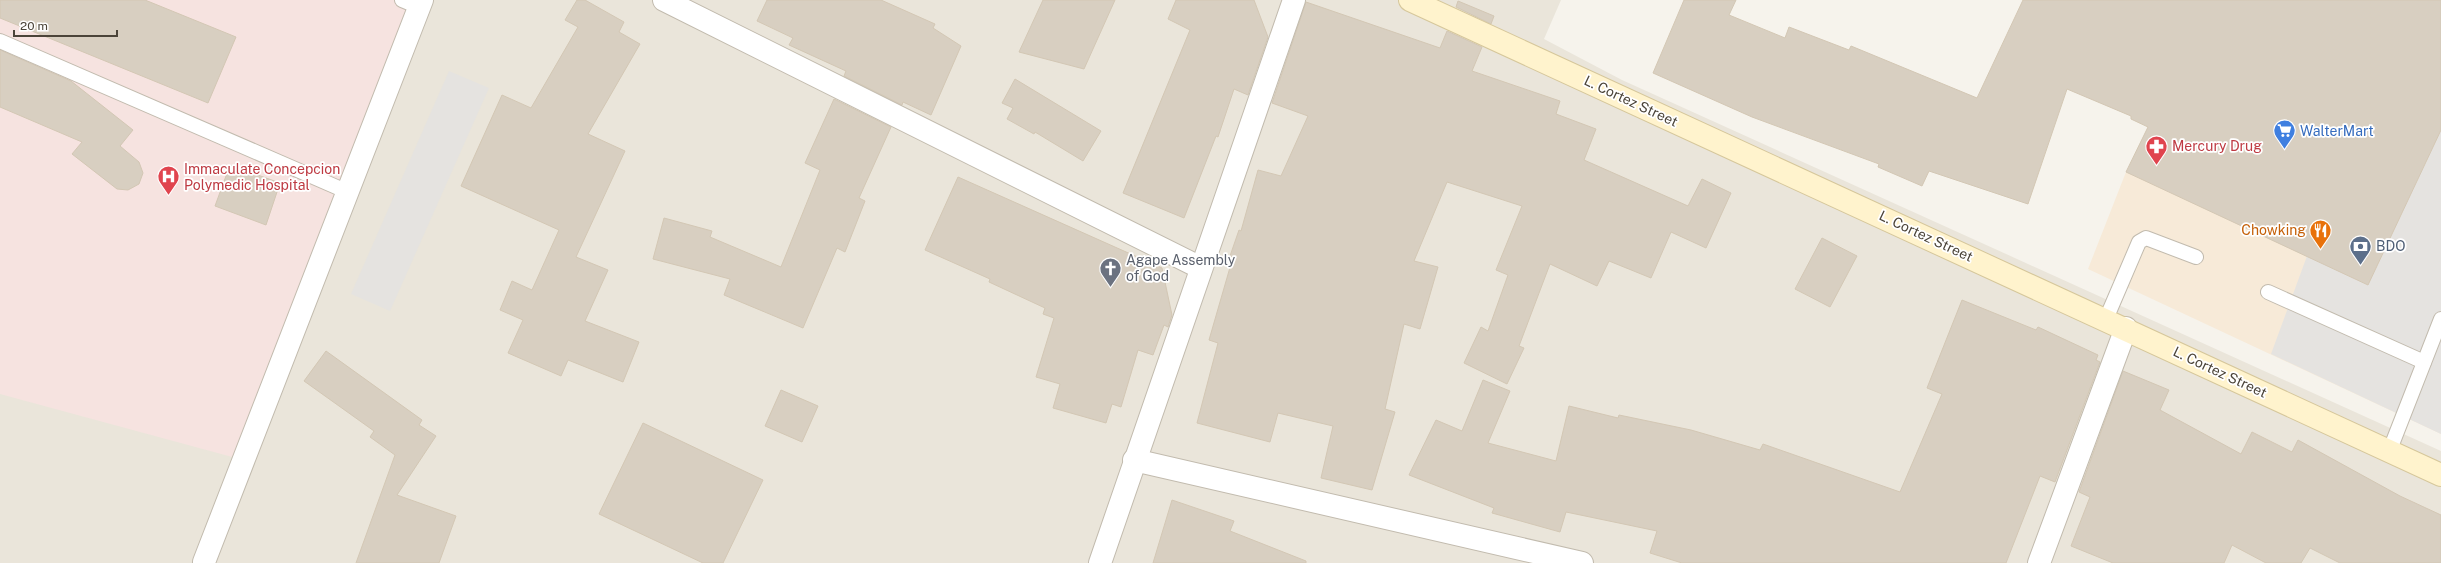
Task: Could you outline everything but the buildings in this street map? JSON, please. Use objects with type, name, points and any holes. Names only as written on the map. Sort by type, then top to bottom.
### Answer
[{"type":"main road","name":"L. Cortez Street","points":[[1410,0],[2126,328],[2441,475]]},
{"type":"street","points":[[664,0],[1201,268]]},
{"type":"street","points":[[1100,563],[1134,460],[1294,0]]},
{"type":"street","points":[[204,562],[348,192],[414,2]]},
{"type":"street","points":[[2039,563],[2126,328]]},
{"type":"street","points":[[1134,460],[1582,563]]},
{"type":"lane","points":[[0,41],[348,192]]},
{"type":"lane","points":[[2106,319],[2139,242],[2146,238],[2155,240],[2196,257]]},
{"type":"lane","points":[[2268,292],[2424,362]]},
{"type":"lane","points":[[2389,452],[2441,319]]},
{"type":"shaded area","points":[[0,0],[1561,0],[1544,39],[1622,80],[2441,451],[2441,563],[0,563]]},
{"type":"shaded area","name":"Immaculate Concepcion Polymedic Hospital","points":[[0,0],[411,0],[236,458],[0,394]]},
{"type":"shaded area","name":"WalterMart","points":[[2441,0],[2441,434],[2088,269],[2126,172],[2148,127],[2131,119],[2131,116],[1996,58]]},
{"type":"shaded area","points":[[449,71],[489,88],[390,311],[351,294]]},
{"type":"shaded area","points":[[2441,130],[2441,434],[2271,354],[2307,256],[2368,285]]},
{"type":"place","name":"WalterMart","points":[[2284,150]]},
{"type":"place","name":"Mercury Drug","points":[[2156,166]]},
{"type":"place","name":"Immaculate Concepcion Polymedic Hospital","points":[[168,196]]},
{"type":"place","name":"Chowking","points":[[2321,250]]},
{"type":"place","name":"BDO","points":[[2360,266]]},
{"type":"place","name":"Agape Assembly of God","points":[[1110,288]]}]
